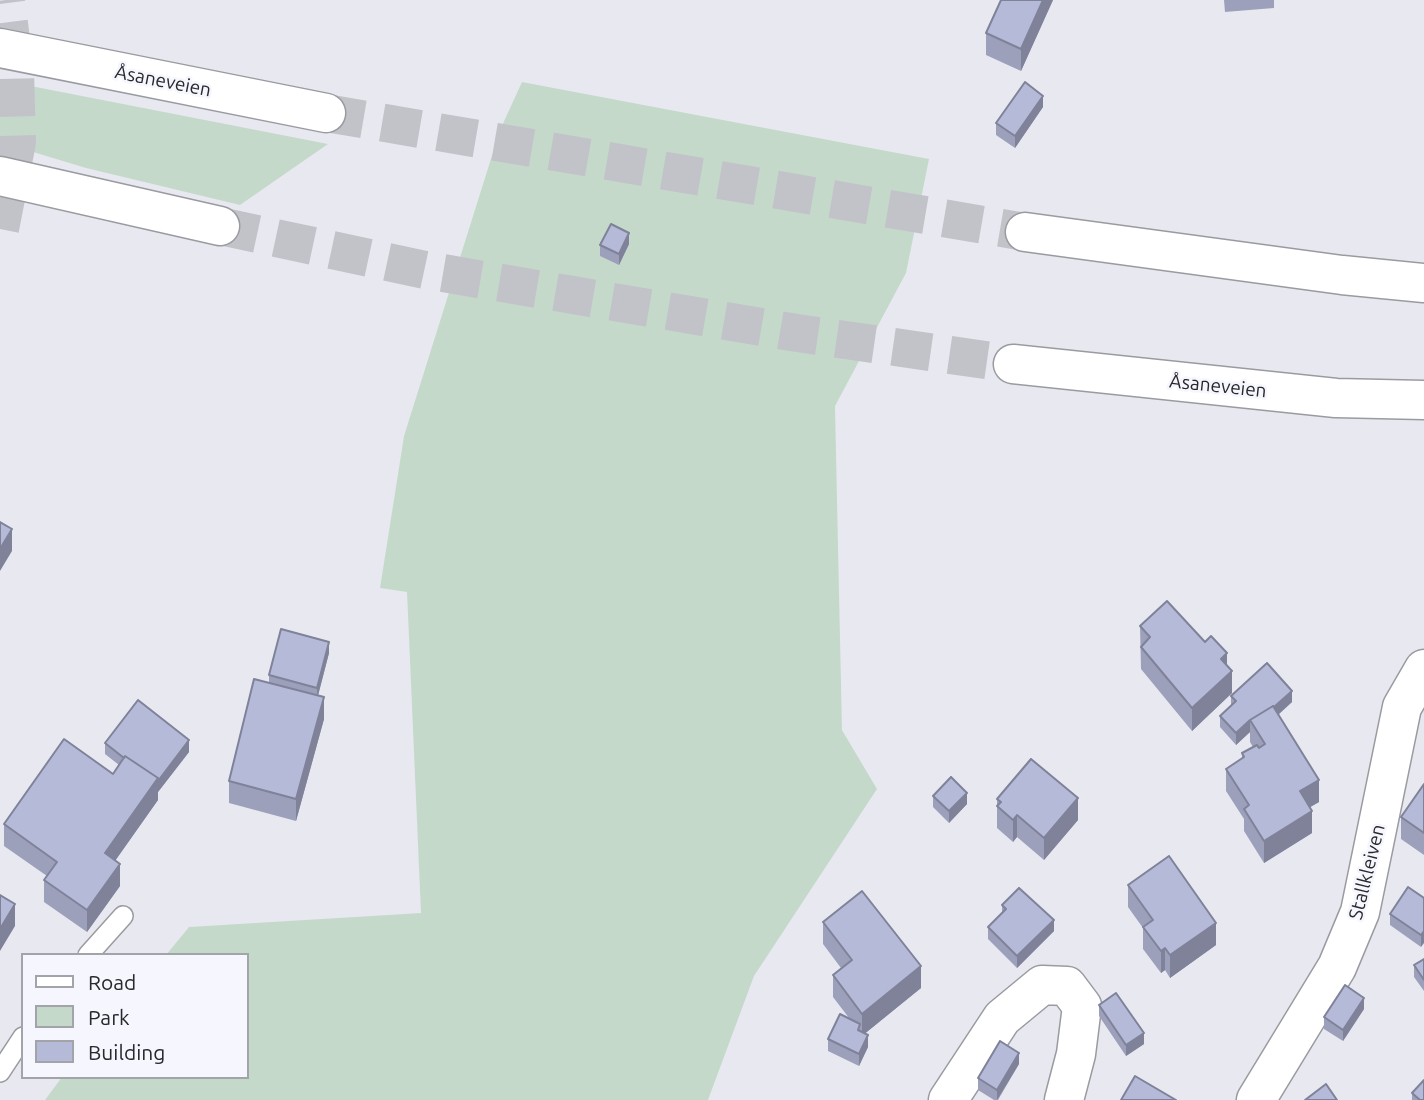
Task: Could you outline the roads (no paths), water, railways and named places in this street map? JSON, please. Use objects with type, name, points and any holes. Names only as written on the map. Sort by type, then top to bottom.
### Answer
[{"type":"main road","name":"Åsaneveien","points":[[0,48],[326,113]]},
{"type":"main road","points":[[0,176],[220,226]]},
{"type":"main road","points":[[1025,232],[1342,275],[1424,283]]},
{"type":"main road","name":"Åsaneveien","points":[[1013,365],[1336,398],[1424,400]]},
{"type":"main road","name":"Stallkleiven","points":[[1256,1100],[1338,967],[1360,912],[1402,707],[1424,669]]},
{"type":"main road","points":[[948,1100],[1002,1018],[1042,985],[1067,986],[1082,1006],[1076,1054],[1064,1100]]},
{"type":"lane","points":[[90,953],[123,916]]},
{"type":"lane","points":[[0,1072],[21,1040]]},
{"type":"tunnel","points":[[0,229],[17,142],[15,71],[6,0]]},
{"type":"tunnel","points":[[326,113],[1025,232]]},
{"type":"tunnel","points":[[220,226],[425,270],[797,333],[1013,364]]}]
